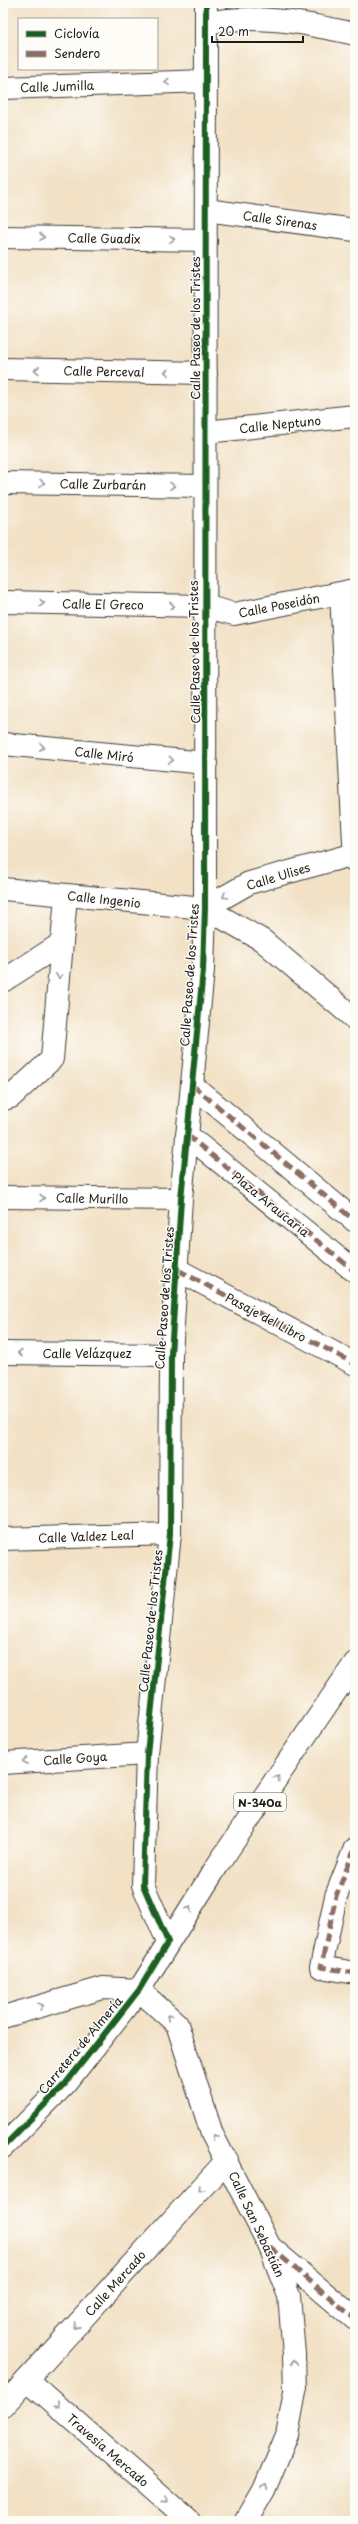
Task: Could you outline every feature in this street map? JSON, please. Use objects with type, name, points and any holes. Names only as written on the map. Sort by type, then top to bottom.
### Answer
[{"type":"main road","points":[[206,13],[234,18],[301,22],[355,34]]},
{"type":"main road","name":"Calle Paseo de los Tristes","points":[[168,1942],[143,1885],[147,1754],[170,1534],[170,1355],[178,1270],[181,1199],[203,970],[206,763],[204,486],[206,432],[206,13]]},
{"type":"main road","name":"Calle Jumilla","points":[[3,88],[206,81]]},
{"type":"main road","name":"Calle Sirenas","points":[[206,210],[355,230]]},
{"type":"main road","name":"Calle Guadix","points":[[3,237],[206,240]]},
{"type":"main road","name":"Calle Perceval","points":[[3,369],[206,373]]},
{"type":"main road","name":"Calle Neptuno","points":[[206,432],[355,416]]},
{"type":"main road","name":"Calle Zurbarán","points":[[3,483],[204,486]]},
{"type":"main road","points":[[348,591],[355,862]]},
{"type":"main road","name":"Calle Poseidón","points":[[204,606],[234,614],[348,591]]},
{"type":"main road","name":"Calle El Greco","points":[[3,602],[204,606]]},
{"type":"main road","name":"Calle Miró","points":[[3,744],[206,763]]},
{"type":"main road","name":"Calle Ulises","points":[[205,908],[249,883],[355,854]]},
{"type":"main road","name":"Calle Ingenio","points":[[3,889],[205,908]]},
{"type":"main road","points":[[3,1099],[11,1097],[52,1059],[66,896]]},
{"type":"main road","points":[[205,908],[262,940],[355,1019]]},
{"type":"main road","points":[[3,981],[62,943]]},
{"type":"main road","points":[[192,1085],[355,1221]]},
{"type":"main road","name":"Plaza Araucaria","points":[[187,1135],[353,1270],[355,1267]]},
{"type":"main road","name":"Calle Murillo","points":[[3,1197],[181,1199]]},
{"type":"main road","name":"Pasaje del Libro","points":[[178,1270],[355,1364]]},
{"type":"main road","name":"Calle Velázquez","points":[[3,1353],[170,1355]]},
{"type":"main road","name":"Calle Valdez Leal","points":[[3,1539],[170,1534]]},
{"type":"main road","name":"N-340a","points":[[139,1990],[217,1866],[355,1663]]},
{"type":"main road","name":"Calle Goya","points":[[3,1763],[147,1754]]},
{"type":"main road","points":[[354,1850],[336,1896],[321,1967],[355,1973]]},
{"type":"main road","points":[[4,2011],[103,1988],[139,1990]]},
{"type":"main road","name":"Carretera de Almería","points":[[3,2147],[66,2082],[139,1990]]},
{"type":"main road","name":"Calle San Sebastián","points":[[139,1990],[177,2024],[212,2134],[227,2160],[270,2247],[289,2296],[294,2354],[295,2392],[286,2435],[264,2490],[246,2521]]},
{"type":"main road","name":"Calle Mercado","points":[[3,2406],[227,2160]]},
{"type":"main road","points":[[270,2247],[355,2319]]},
{"type":"main road","name":"Travesía Mercado","points":[[28,2380],[189,2521]]},
{"type":"marked path","points":[[192,1085],[355,1221]]},
{"type":"marked path","points":[[187,1135],[353,1270],[355,1267]]},
{"type":"marked path","points":[[178,1270],[355,1364]]},
{"type":"marked path","points":[[355,1848],[336,1896],[321,1967],[355,1973]]},
{"type":"marked path","points":[[270,2247],[355,2319]]},
{"type":"cycle path","points":[[3,2147],[66,2083],[139,1990],[168,1942],[143,1885],[147,1754],[170,1534],[171,1355],[181,1199],[203,970],[205,908],[206,3]]}]
